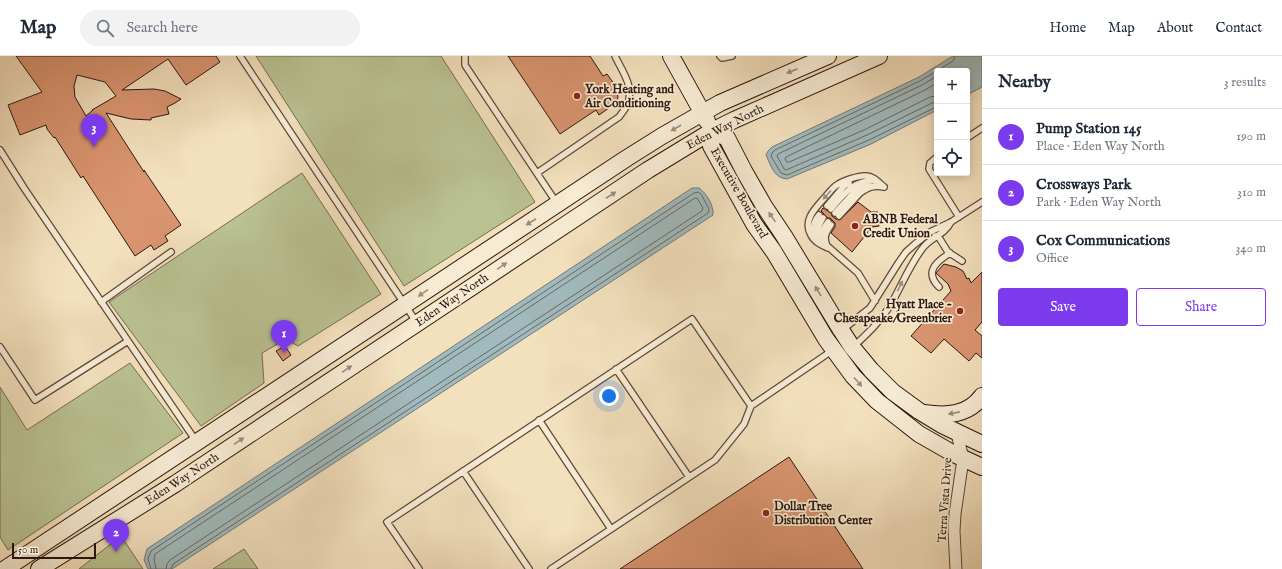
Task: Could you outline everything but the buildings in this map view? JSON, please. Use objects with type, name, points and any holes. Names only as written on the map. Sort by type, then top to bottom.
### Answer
[{"type":"street","points":[[671,56],[712,131]]},
{"type":"street","name":"Eden Way North","points":[[4,569],[633,154],[720,103],[828,56]]},
{"type":"street","name":"Eden Way North","points":[[39,569],[175,484],[648,170],[712,131],[879,56]]},
{"type":"street","name":"Executive Boulevard","points":[[712,131],[727,138],[764,206],[784,236],[839,344],[865,389],[894,415],[919,434],[963,459],[982,466]]},
{"type":"street","name":"Executive Boulevard","points":[[839,344],[871,370],[902,399],[942,425],[982,444]]},
{"type":"street","points":[[921,412],[934,414],[955,414],[974,406],[982,396]]},
{"type":"street","name":"Terra Vista Drive","points":[[956,569],[954,531],[955,514],[963,459],[957,433]]},
{"type":"street","points":[[52,569],[60,562],[126,520],[175,484]]},
{"type":"street","points":[[0,564],[4,569]]},
{"type":"lane","points":[[240,56],[404,306],[417,323]]},
{"type":"lane","points":[[465,56],[465,65],[557,204]]},
{"type":"lane","points":[[537,173],[619,117],[628,104],[631,93],[628,81],[614,56]]},
{"type":"lane","points":[[720,56],[722,58],[732,56]]},
{"type":"lane","points":[[970,136],[982,128]]},
{"type":"lane","points":[[0,150],[2,159],[24,188],[197,443]]},
{"type":"lane","points":[[934,160],[930,163],[929,169],[959,217]]},
{"type":"lane","points":[[826,246],[816,241],[810,234],[808,221],[812,212],[837,184],[864,176],[868,176],[879,183]]},
{"type":"lane","points":[[865,181],[879,183],[864,190],[833,211],[853,185],[865,181]]},
{"type":"lane","points":[[551,569],[715,460],[744,424],[751,406],[839,344],[870,308],[888,277],[906,252],[925,236],[951,222],[982,202]]},
{"type":"lane","points":[[826,246],[825,220],[819,223],[817,230],[819,239],[826,246],[858,273],[875,301]]},
{"type":"lane","points":[[839,344],[869,333],[883,316],[919,252],[927,243],[948,228],[951,222]]},
{"type":"lane","points":[[925,236],[938,236]]},
{"type":"lane","points":[[938,236],[950,253],[962,260]]},
{"type":"lane","points":[[101,302],[171,252]]},
{"type":"lane","points":[[939,287],[934,282],[932,272],[939,260],[950,253]]},
{"type":"lane","points":[[419,569],[387,522],[692,319],[751,406]]},
{"type":"lane","points":[[0,347],[35,400],[128,341]]},
{"type":"lane","points":[[616,369],[689,477]]},
{"type":"lane","points":[[539,420],[611,529]]},
{"type":"lane","points":[[463,471],[529,569]]},
{"type":"green space","points":[[256,56],[441,56],[535,202],[404,286]]},
{"type":"green space","points":[[302,173],[381,294],[298,346],[286,339],[262,353],[264,383],[201,426],[109,302]]},
{"type":"green space","points":[[130,363],[183,433],[8,550],[0,537],[0,387],[27,430]]},
{"type":"green space","points":[[121,536],[143,569],[79,569]]},
{"type":"green space","points":[[244,549],[258,569],[213,569]]},
{"type":"water","points":[[953,56],[982,56],[982,87],[970,93],[970,68],[934,68],[934,112],[871,144],[787,179],[776,174],[771,167],[766,155],[772,147],[919,77]]},
{"type":"water","points":[[692,188],[699,188],[707,196],[711,203],[713,215],[172,569],[148,569],[144,560],[147,549]]},
{"type":"place","name":"York Heating and Air Conditioning","points":[[577,96]]},
{"type":"place","name":"Cox Communications","points":[[94,147]]},
{"type":"place","name":"ABNB Federal Credit Union","points":[[855,226]]},
{"type":"place","name":"Hyatt Place - Chesapeake/Greenbrier","points":[[960,311]]},
{"type":"place","name":"Pump Station 145","points":[[284,353]]},
{"type":"place","name":"Dollar Tree Distribution Center","points":[[766,513]]},
{"type":"place","name":"Crossways Park","points":[[116,552]]}]
